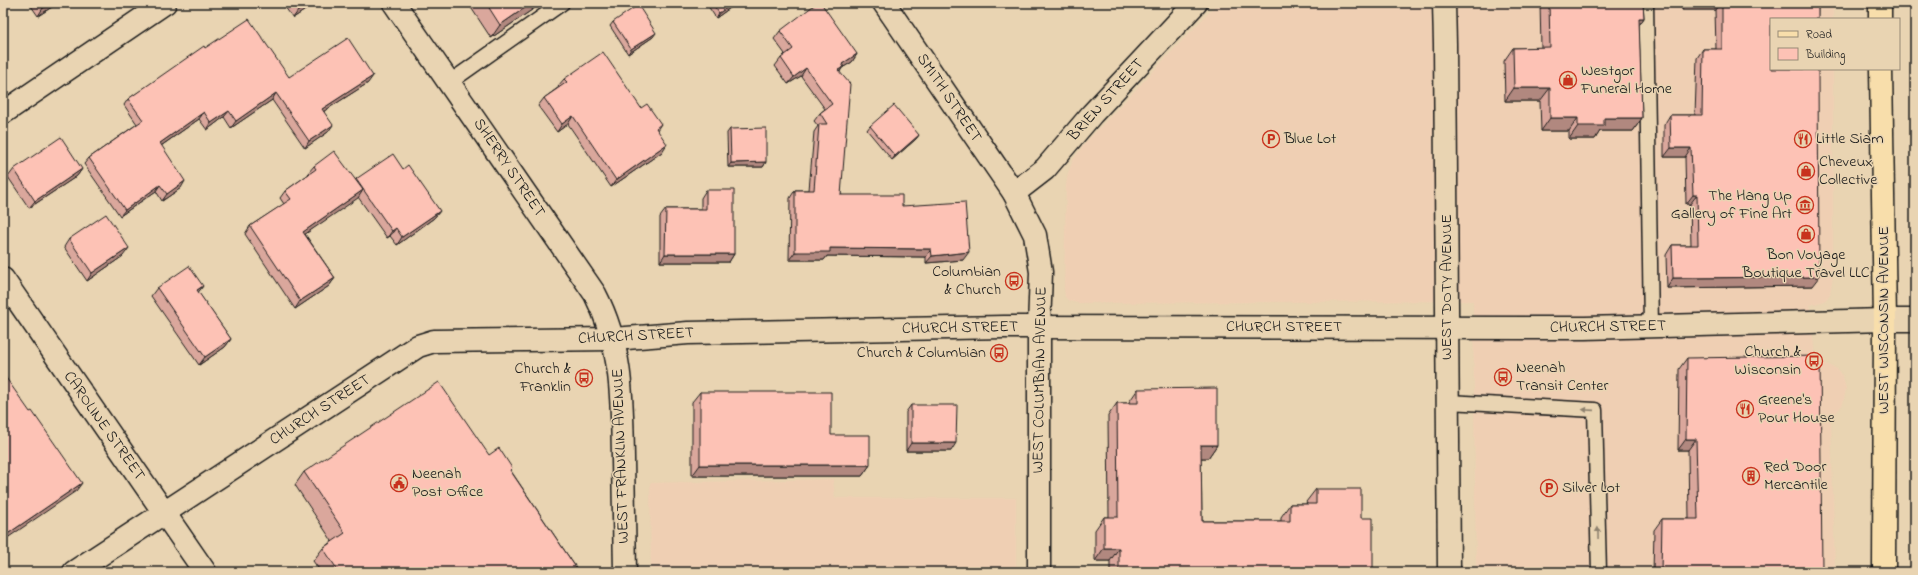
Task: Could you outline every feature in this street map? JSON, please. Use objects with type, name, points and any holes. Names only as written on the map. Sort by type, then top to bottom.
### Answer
[{"type":"main road","points":[[1880,3],[1880,18]]},
{"type":"main road","name":"WEST WISCONSIN AVENUE","points":[[1881,70],[1885,320],[1884,572]]},
{"type":"street","points":[[3,113],[165,3]]},
{"type":"street","name":"SHERRY STREET","points":[[394,3],[595,294],[607,316],[614,340]]},
{"type":"street","name":"SMITH STREET","points":[[884,3],[1014,193]]},
{"type":"street","name":"BRIEN STREET","points":[[1014,193],[1044,169],[1092,114],[1196,3]]},
{"type":"street","name":"WEST DOTY AVENUE","points":[[1444,3],[1449,572]]},
{"type":"street","name":"WEST COLUMBIAN AVENUE","points":[[1014,193],[1032,229],[1042,272],[1040,327],[1039,572]]},
{"type":"street","name":"CAROLINE STREET","points":[[3,280],[205,572]]},
{"type":"street","name":"CHURCH STREET","points":[[74,572],[418,346],[434,341],[614,340],[688,333],[1040,327],[1651,327],[1915,320]]},
{"type":"street","name":"WEST FRANKLIN AVENUE","points":[[614,340],[620,376],[623,415],[625,572]]},
{"type":"lane","points":[[450,82],[562,3]]},
{"type":"lane","points":[[1646,3],[1651,327]]},
{"type":"lane","points":[[1448,402],[1595,410],[1598,572]]},
{"type":"shaded area","points":[[1218,3],[1833,3],[1833,18],[1770,18],[1770,70],[1833,70],[1833,276],[1830,294],[1825,301],[1810,305],[1815,358],[1837,369],[1843,377],[1846,389],[1843,404],[1831,419],[1835,572],[1476,572],[1473,301],[1077,303],[1069,301],[1065,297],[1064,288],[1066,185],[1068,173],[1073,160],[1086,142]]},
{"type":"shaded area","points":[[833,479],[835,498],[1016,498],[1016,572],[651,572],[650,483]]},
{"type":"building","points":[[40,3],[52,3],[43,8]]},
{"type":"building","points":[[293,3],[310,3],[298,11]]},
{"type":"building","points":[[486,3],[532,3],[500,25]]},
{"type":"building","points":[[712,3],[734,3],[719,13]]},
{"type":"building","points":[[817,3],[821,3],[857,54],[842,64],[844,67],[838,70],[850,84],[841,195],[902,195],[902,206],[965,202],[969,252],[932,256],[931,249],[830,248],[830,252],[795,252],[795,190],[814,190],[819,124],[827,124],[820,113],[832,104],[806,68],[794,77],[781,58],[793,49],[780,31]]},
{"type":"building","name":"Westgor Funeral Home","points":[[1549,3],[1643,3],[1644,18],[1639,18],[1642,118],[1604,118],[1604,126],[1578,126],[1578,118],[1550,118],[1550,88],[1514,88],[1513,48],[1550,47]]},
{"type":"building","points":[[1722,3],[1818,3],[1818,18],[1770,18],[1770,70],[1818,70],[1819,277],[1673,278],[1672,245],[1698,245],[1697,195],[1693,195],[1691,148],[1671,148],[1670,115],[1702,115],[1703,49],[1722,49]]},
{"type":"building","points":[[638,5],[656,33],[631,49],[613,22]]},
{"type":"building","points":[[249,19],[289,77],[348,38],[373,76],[322,109],[333,125],[309,141],[276,93],[236,121],[229,111],[211,123],[204,112],[160,143],[185,181],[167,194],[160,185],[125,210],[89,158],[143,120],[128,99],[204,46],[205,48]]},
{"type":"building","points":[[603,52],[641,108],[647,104],[661,124],[656,128],[667,144],[616,180],[573,116],[562,124],[544,98],[567,82],[564,79]]},
{"type":"building","points":[[894,105],[919,135],[895,156],[870,126]]},
{"type":"building","points":[[766,128],[766,162],[731,163],[730,129]]},
{"type":"building","points":[[61,137],[82,169],[35,201],[14,169]]},
{"type":"building","points":[[334,151],[363,190],[303,232],[335,278],[300,301],[250,226],[291,199],[285,191],[316,169],[314,166]]},
{"type":"building","points":[[393,154],[403,169],[408,165],[440,211],[402,237],[396,228],[392,231],[356,179]]},
{"type":"building","points":[[706,190],[734,190],[734,254],[665,254],[666,209],[706,209]]},
{"type":"building","points":[[106,214],[129,248],[92,273],[69,239]]},
{"type":"building","points":[[189,266],[203,286],[197,290],[231,339],[205,357],[157,288]]},
{"type":"building","points":[[1820,356],[1822,572],[1661,572],[1662,519],[1698,519],[1696,439],[1686,439],[1687,358]]},
{"type":"building","points":[[3,375],[30,412],[32,411],[82,483],[3,537],[3,431],[5,430],[3,427]]},
{"type":"building","name":"Neenah Post Office","points":[[439,382],[489,455],[499,448],[512,468],[510,470],[579,572],[339,572],[323,548],[345,533],[304,472]]},
{"type":"building","points":[[1217,388],[1217,445],[1201,445],[1202,521],[1290,521],[1290,504],[1316,504],[1316,489],[1361,489],[1361,518],[1373,518],[1373,572],[1119,572],[1119,548],[1104,548],[1104,517],[1118,517],[1117,403],[1138,403],[1138,389]]},
{"type":"building","points":[[700,392],[831,392],[831,435],[870,435],[870,465],[700,465]]},
{"type":"building","points":[[911,405],[957,405],[956,443],[911,443]]},
{"type":"place","name":"Westgor Funeral Home","points":[[1568,80]]},
{"type":"place","name":"Blue Lot","points":[[1271,139]]},
{"type":"place","name":"Little Siam","points":[[1803,139]]},
{"type":"place","name":"Cheveux Collective","points":[[1806,171]]},
{"type":"place","name":"The Hang Up Gallery of Fine Art","points":[[1805,205]]},
{"type":"place","name":"Bon Voyage Boutique Travel LLC","points":[[1806,234]]},
{"type":"place","name":"Columbian & Church","points":[[1014,281]]},
{"type":"place","name":"Church & Columbian","points":[[999,353]]},
{"type":"place","name":"Church & Wisconsin","points":[[1814,361]]},
{"type":"place","name":"Neenah Transit Center","points":[[1503,377]]},
{"type":"place","name":"Church & Franklin","points":[[584,378]]},
{"type":"place","name":"Greene's Pour House","points":[[1745,409]]},
{"type":"place","name":"Red Door Mercantile","points":[[1751,476]]},
{"type":"place","name":"Neenah Post Office","points":[[399,483]]},
{"type":"place","name":"Silver Lot","points":[[1549,488]]}]
